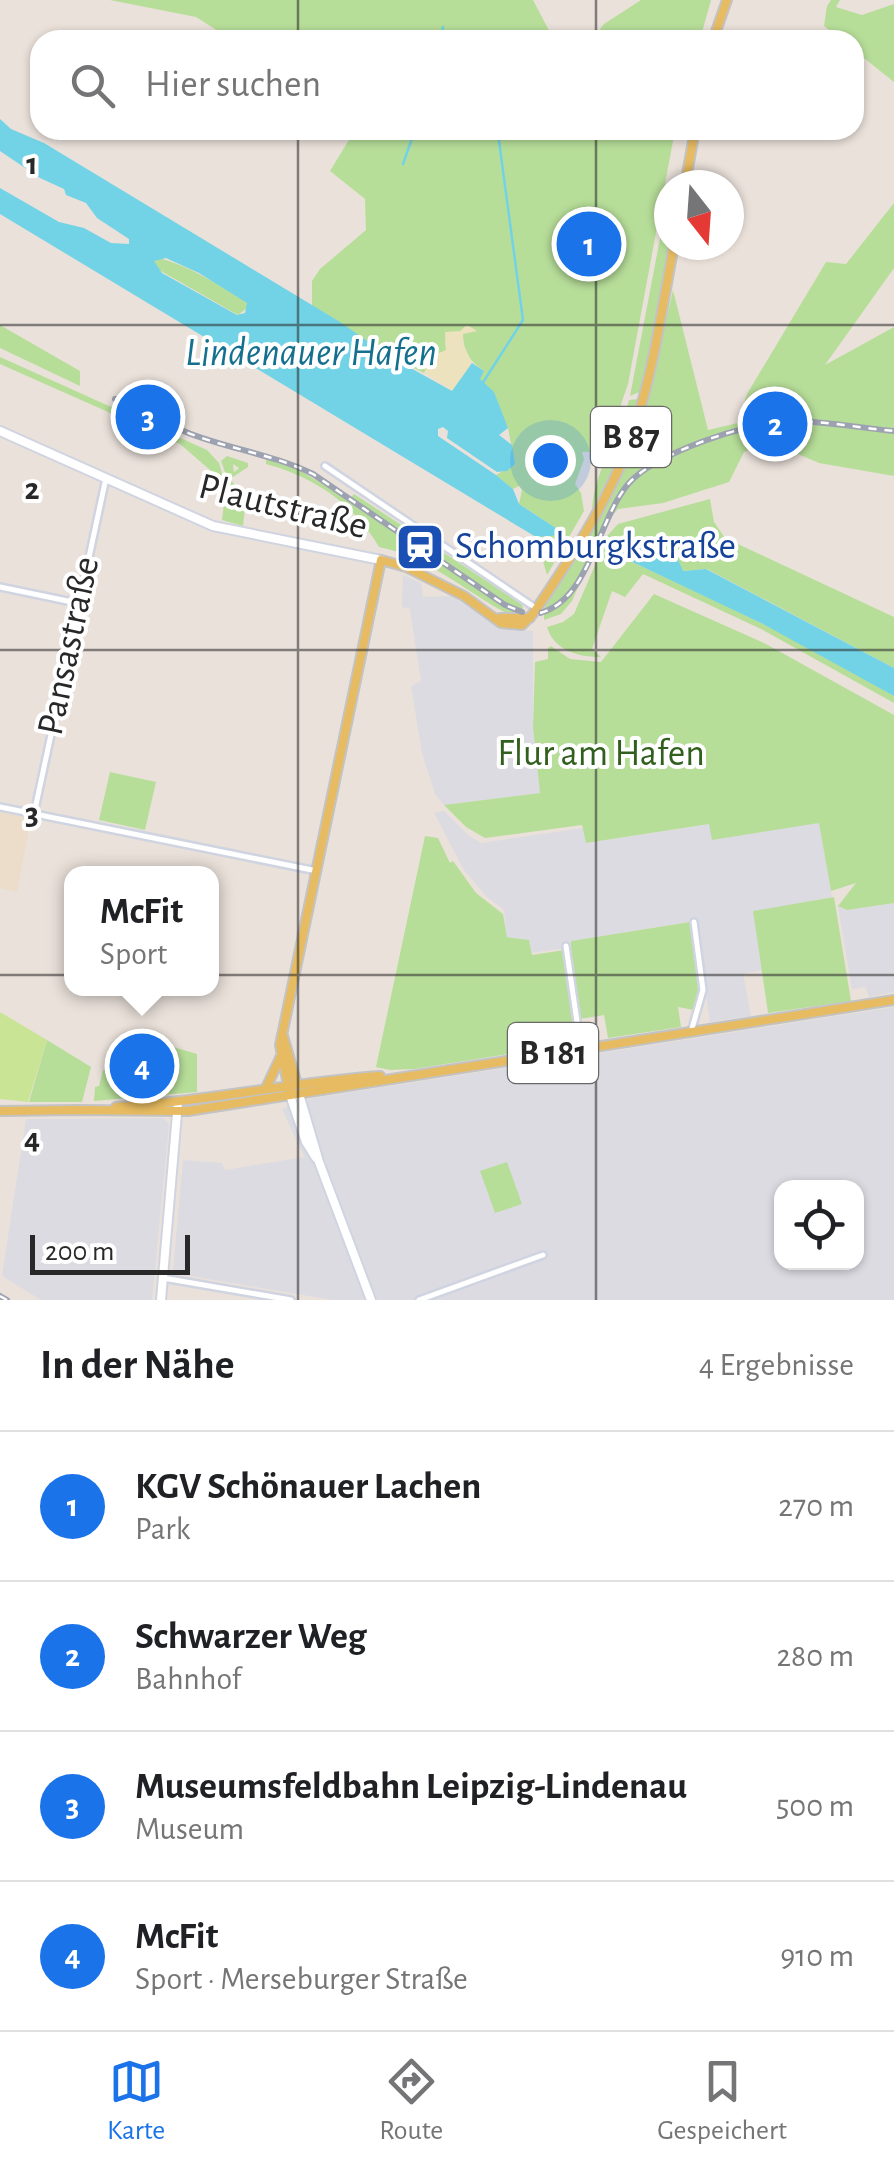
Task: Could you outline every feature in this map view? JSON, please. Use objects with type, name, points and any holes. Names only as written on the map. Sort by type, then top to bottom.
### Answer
[{"type":"main road","points":[[716,30],[727,0]]},
{"type":"main road","points":[[688,170],[693,140]]},
{"type":"main road","name":"B 87","points":[[533,613],[612,483],[627,450],[645,394],[671,260]]},
{"type":"main road","name":"Plautstraße","points":[[0,430],[224,529],[406,567],[464,596],[501,623],[522,625],[533,613]]},
{"type":"main road","points":[[292,1084],[280,1045],[380,560]]},
{"type":"main road","name":"B 181","points":[[294,1094],[894,1000]]},
{"type":"main road","points":[[283,1036],[294,1094],[371,1300]]},
{"type":"main road","points":[[178,1106],[266,1088],[281,1056]]},
{"type":"main road","name":"B 181","points":[[266,1088],[414,1075]]},
{"type":"main road","points":[[0,1110],[178,1106],[294,1094]]},
{"type":"main road","points":[[161,1300],[178,1106]]},
{"type":"street","name":"Plautstraße","points":[[325,466],[533,613]]},
{"type":"street","name":"Pansastraße","points":[[34,814],[106,478]]},
{"type":"street","points":[[0,587],[78,603]]},
{"type":"street","points":[[0,807],[317,871]]},
{"type":"street","points":[[691,1032],[703,990],[694,922]]},
{"type":"street","points":[[566,946],[582,1049]]},
{"type":"street","points":[[419,1300],[543,1256]]},
{"type":"street","points":[[163,1278],[291,1300]]},
{"type":"shaded area","points":[[403,575],[421,583],[423,597],[452,596],[503,628],[533,631],[533,728],[540,793],[444,805],[435,794],[422,753],[411,686],[421,681],[410,609],[402,607]]},
{"type":"shaded area","points":[[444,811],[481,843],[583,828],[587,843],[710,824],[713,840],[819,822],[832,897],[754,912],[762,970],[743,974],[751,1016],[710,1022],[695,921],[572,941],[572,947],[531,953],[529,940],[507,937],[504,910],[464,870],[434,813]]},
{"type":"shaded area","points":[[0,812],[31,819],[17,892],[0,888]]},
{"type":"shaded area","points":[[894,903],[894,992],[869,997],[865,987],[852,989],[838,906],[847,910]]},
{"type":"shaded area","points":[[894,1007],[894,1300],[333,1300],[178,1274],[173,1270],[183,1160],[222,1163],[225,1170],[304,1157],[282,1109],[314,1098]]},
{"type":"shaded area","points":[[164,1118],[169,1124],[152,1300],[41,1300],[2,1276],[26,1119]]},
{"type":"green space","points":[[110,0],[533,0],[549,30],[216,30],[196,17]]},
{"type":"green space","points":[[641,0],[711,0],[703,30],[600,30]]},
{"type":"green space","points":[[831,0],[840,0],[836,7],[862,15],[894,4],[894,82],[864,58],[864,30],[829,30],[824,26]]},
{"type":"green space","points":[[349,140],[673,140],[668,170],[654,170],[654,243],[628,384],[605,451],[582,452],[584,459],[575,484],[584,511],[547,575],[536,537],[562,532],[519,504],[519,486],[513,489],[496,475],[515,464],[508,428],[479,379],[484,371],[468,356],[463,334],[460,331],[445,341],[446,350],[437,354],[424,373],[389,356],[312,306],[312,281],[320,269],[366,230],[365,199],[330,171]]},
{"type":"green space","points":[[894,203],[894,268],[825,365],[894,327],[894,476],[819,463],[772,443],[744,452],[729,482],[663,503],[618,509],[606,523],[572,601],[561,614],[544,620],[544,609],[613,490],[646,408],[673,290],[708,430],[738,423],[747,394],[826,262],[846,264]]},
{"type":"green space","points":[[140,255],[170,261],[197,273],[248,303],[247,308],[238,315],[138,258]]},
{"type":"green space","points":[[656,260],[667,260],[642,391],[630,396]]},
{"type":"green space","points":[[0,325],[80,371],[80,386],[0,348]]},
{"type":"green space","points":[[0,357],[207,450],[219,463],[225,483],[180,444],[0,364]]},
{"type":"green space","points":[[638,399],[623,449],[592,510],[597,482],[629,400]]},
{"type":"green space","points":[[227,456],[248,463],[230,479],[246,498],[243,526],[222,520],[227,478],[233,473],[226,475],[221,461]]},
{"type":"green space","points":[[266,459],[299,470],[349,500],[354,494],[522,604],[523,610],[510,615],[431,567],[379,547],[357,517],[331,494],[300,476],[266,464]]},
{"type":"green space","points":[[710,499],[714,522],[725,538],[894,617],[894,668],[707,569],[683,571],[665,555],[632,536],[624,558],[828,658],[894,696],[894,703],[761,629],[643,574],[625,597],[612,591],[592,649],[601,657],[576,654],[555,642],[547,627],[574,614],[608,535],[618,524]]},
{"type":"green space","name":"Flur am Hafen","points":[[654,594],[766,644],[894,715],[894,903],[847,910],[838,906],[856,883],[831,891],[819,823],[712,840],[709,824],[586,843],[582,825],[485,838],[466,827],[444,805],[540,793],[533,728],[535,662],[548,659],[551,646],[570,659],[601,662]]},
{"type":"green space","points":[[110,772],[156,782],[145,830],[99,820]]},
{"type":"green space","points":[[425,836],[438,838],[450,863],[453,861],[476,893],[503,914],[507,937],[529,940],[532,955],[571,949],[571,941],[690,922],[699,987],[694,1010],[678,1007],[681,1027],[608,1038],[604,1015],[574,1020],[577,1040],[572,1044],[414,1069],[376,1067]]},
{"type":"green space","points":[[834,897],[851,1001],[768,1013],[753,911]]},
{"type":"green space","points":[[0,1012],[47,1040],[28,1102],[0,1099]]},
{"type":"green space","points":[[47,1040],[91,1067],[82,1102],[29,1102]]},
{"type":"green space","points":[[170,1046],[197,1054],[197,1092],[94,1101],[103,1070],[163,1075]]},
{"type":"green space","points":[[507,1162],[522,1204],[495,1213],[480,1171]]},
{"type":"sand","points":[[467,325],[477,331],[463,334],[472,363],[453,391],[424,373],[435,349],[438,354],[446,350],[445,332],[460,331]]},
{"type":"water","name":"Lindenauer Hafen","points":[[0,119],[452,391],[472,363],[484,371],[480,379],[494,392],[508,428],[499,435],[512,445],[515,464],[507,471],[497,472],[447,438],[448,431],[443,427],[438,429],[438,436],[496,475],[513,489],[519,504],[562,532],[561,535],[536,537],[0,214],[0,188],[59,222],[84,228],[111,243],[129,244],[129,239],[97,218],[86,203],[0,151]],"holes":[[[166,258],[247,303],[245,313],[237,315],[162,273],[154,261]]]},
{"type":"water","points":[[632,536],[665,555],[676,555],[683,571],[706,569],[894,668],[894,696],[763,624],[624,558],[621,545]]},
{"type":"waterway","points":[[403,164],[411,140]]},
{"type":"waterway","points":[[482,384],[523,320],[499,140]]},
{"type":"waterway","points":[[609,556],[622,554]]},
{"type":"railway","points":[[115,399],[186,432],[313,474],[505,605],[522,612]]},
{"type":"railway","points":[[540,613],[557,605],[570,592],[582,576],[618,499],[629,483],[659,461],[726,434],[769,423],[813,422],[894,431]]},
{"type":"railway","points":[[0,1296],[7,1300]]},
{"type":"place","name":"KGV Schönauer Lachen","points":[[589,244]]},
{"type":"place","name":"Museumsfeldbahn Leipzig-Lindenau","points":[[148,417]]},
{"type":"place","name":"Schwarzer Weg","points":[[775,424]]},
{"type":"place","name":"Schomburgkstraße","points":[[420,547]]},
{"type":"place","name":"McFit","points":[[142,1066]]}]
